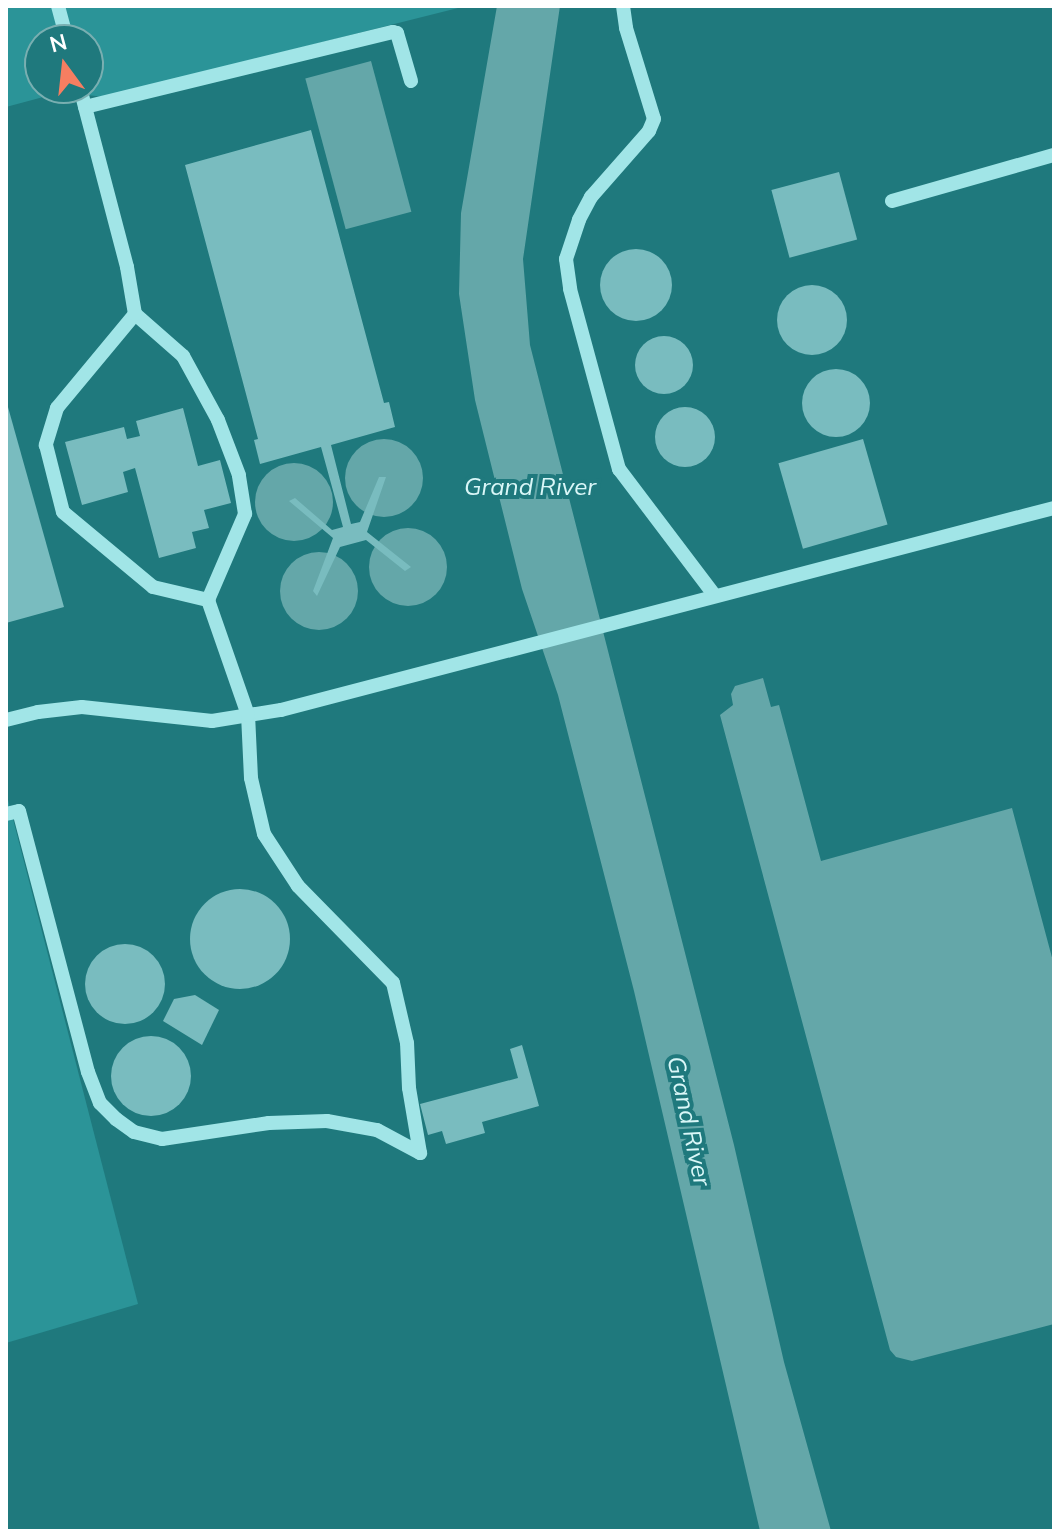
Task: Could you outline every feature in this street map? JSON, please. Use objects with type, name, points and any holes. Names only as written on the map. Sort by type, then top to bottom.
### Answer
[{"type":"lane","points":[[623,6],[626,28],[654,119],[649,131],[591,197],[579,220],[566,259],[570,289],[619,469],[715,596]]},
{"type":"lane","points":[[85,107],[393,32],[397,33],[411,81]]},
{"type":"lane","points":[[6,814],[19,811],[88,1072],[100,1103],[116,1119],[134,1132],[162,1139],[269,1123],[327,1121],[377,1130],[420,1153],[409,1088],[407,1043],[393,983],[298,886],[264,834],[251,778],[248,715],[208,600],[245,514],[239,475],[218,420],[183,356],[135,314],[127,267],[84,104]]},
{"type":"lane","points":[[892,201],[1054,155]]},
{"type":"lane","points":[[135,314],[57,408],[46,445],[63,512],[153,587],[208,600]]},
{"type":"lane","points":[[6,720],[38,712],[82,707],[212,721],[281,710],[1054,508]]},
{"type":"shaded area","points":[[6,6],[466,6],[104,97],[104,24],[24,24],[24,102],[6,107]]},
{"type":"shaded area","points":[[6,792],[138,1304],[6,1343]]},
{"type":"water","name":"Grand River","points":[[497,6],[560,6],[523,259],[530,345],[734,1145],[784,1362],[831,1531],[760,1531],[634,991],[558,695],[522,589],[475,400],[459,294],[461,213]]},
{"type":"water","points":[[371,61],[411,212],[346,229],[305,79]]},
{"type":"water","points":[[376,439],[392,439],[406,445],[417,456],[423,478],[417,500],[406,511],[392,517],[376,517],[362,511],[351,500],[345,486],[345,470],[351,456],[362,445]]},
{"type":"water","points":[[294,463],[309,466],[322,474],[330,487],[333,502],[330,517],[322,530],[309,538],[294,541],[279,538],[266,530],[258,517],[255,502],[258,487],[266,474],[279,466]]},
{"type":"water","points":[[408,528],[423,531],[436,539],[444,552],[447,567],[444,582],[436,595],[423,603],[408,606],[393,603],[380,595],[372,582],[369,567],[372,552],[380,539],[393,531]]},
{"type":"water","points":[[319,552],[334,555],[347,563],[355,576],[358,591],[355,606],[347,619],[334,627],[319,630],[304,627],[291,619],[283,606],[280,591],[283,576],[291,563],[304,555]]},
{"type":"water","points":[[763,678],[771,707],[779,705],[821,861],[1012,808],[1054,965],[1054,1324],[912,1361],[896,1357],[890,1350],[720,715],[733,705],[731,694],[735,686]]},
{"type":"building","points":[[311,130],[384,403],[389,402],[395,427],[331,445],[351,524],[360,522],[379,477],[386,477],[367,532],[411,567],[405,571],[366,540],[340,547],[317,596],[313,591],[333,538],[289,501],[295,498],[332,530],[343,527],[321,447],[260,464],[254,440],[258,439],[185,165]]},
{"type":"building","points":[[839,172],[857,240],[790,258],[771,190]]},
{"type":"building","points":[[636,249],[656,255],[666,265],[672,285],[666,305],[656,315],[636,321],[616,315],[606,305],[600,285],[606,265],[616,255]]},
{"type":"building","points":[[812,285],[831,291],[841,301],[847,320],[841,339],[831,349],[812,355],[793,349],[783,339],[777,320],[783,301],[793,291]]},
{"type":"building","points":[[664,336],[675,338],[684,345],[691,354],[691,376],[684,385],[675,392],[664,394],[653,392],[644,385],[637,376],[635,365],[637,354],[644,345],[653,338]]},
{"type":"building","points":[[843,369],[864,384],[870,403],[868,416],[860,427],[843,437],[829,437],[812,427],[804,416],[802,396],[812,379],[823,371]]},
{"type":"building","points":[[6,400],[64,607],[6,623]]},
{"type":"building","points":[[685,407],[697,409],[706,416],[713,425],[713,449],[706,458],[697,465],[685,467],[673,465],[664,458],[657,449],[655,437],[657,425],[664,416],[673,409]]},
{"type":"building","points":[[183,408],[198,466],[220,460],[231,503],[204,510],[209,528],[192,532],[196,548],[159,558],[135,468],[123,472],[128,492],[82,505],[65,442],[124,427],[127,439],[140,436],[136,421]]},
{"type":"building","points":[[863,439],[888,525],[803,549],[778,463]]},
{"type":"building","points":[[240,889],[268,897],[282,911],[290,939],[282,967],[268,981],[240,989],[212,981],[198,967],[190,939],[198,911],[212,897]]},
{"type":"building","points":[[117,944],[133,944],[154,955],[165,976],[165,992],[154,1013],[133,1024],[117,1024],[103,1018],[91,1006],[85,992],[85,976],[91,962],[103,950]]},
{"type":"building","points":[[195,995],[219,1010],[202,1045],[163,1021],[174,999]]},
{"type":"building","points":[[151,1036],[166,1039],[179,1048],[188,1061],[191,1076],[188,1091],[179,1104],[166,1113],[151,1116],[136,1113],[123,1104],[114,1091],[111,1076],[114,1061],[123,1048],[136,1039]]},
{"type":"building","points":[[522,1045],[539,1106],[482,1122],[485,1133],[446,1144],[442,1131],[428,1135],[420,1104],[518,1078],[510,1049]]}]
